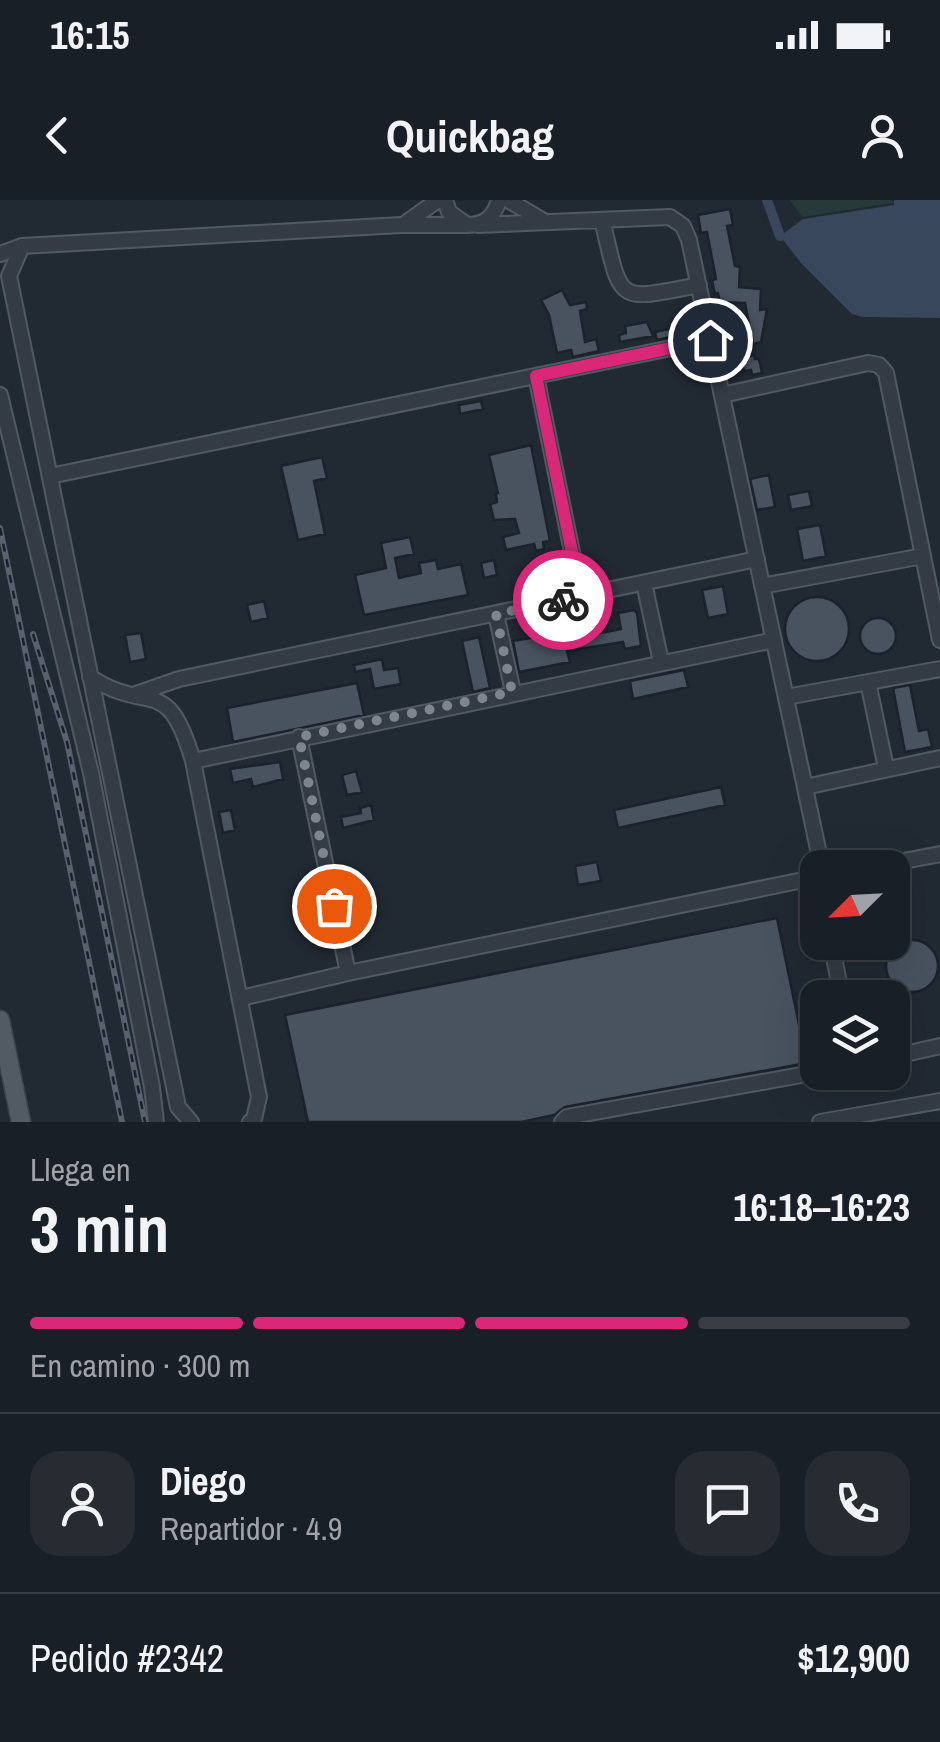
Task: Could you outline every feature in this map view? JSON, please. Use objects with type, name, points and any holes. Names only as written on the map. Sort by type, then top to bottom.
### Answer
[{"type":"main road","points":[[0,1020],[21,1122]]},
{"type":"lane","points":[[402,225],[442,200],[449,212],[472,225]]},
{"type":"lane","points":[[472,225],[496,212],[498,200]]},
{"type":"lane","points":[[508,200],[547,222]]},
{"type":"lane","points":[[0,254],[22,246],[402,225],[670,218],[682,226],[698,285],[818,850]]},
{"type":"lane","points":[[602,220],[616,280],[627,292],[639,298],[698,285]]},
{"type":"lane","points":[[22,246],[8,276],[178,1107],[191,1122]]},
{"type":"lane","points":[[50,476],[710,340]]},
{"type":"lane","points":[[722,395],[868,363],[886,373],[940,640]]},
{"type":"lane","points":[[536,376],[581,596]]},
{"type":"lane","points":[[0,394],[91,773],[156,1122]]},
{"type":"lane","points":[[762,586],[923,556]]},
{"type":"lane","points":[[133,695],[179,679],[757,559]]},
{"type":"lane","points":[[644,583],[661,662]]},
{"type":"lane","points":[[496,614],[512,692]]},
{"type":"lane","points":[[192,761],[774,640]]},
{"type":"lane","points":[[786,697],[940,670]]},
{"type":"lane","points":[[90,677],[114,693],[155,698],[169,707],[182,726],[259,1097],[250,1122]]},
{"type":"lane","points":[[868,682],[886,768]]},
{"type":"lane","points":[[299,737],[348,973]]},
{"type":"lane","points":[[805,787],[940,758]]},
{"type":"lane","points":[[910,860],[940,854]]},
{"type":"lane","points":[[240,998],[800,881]]},
{"type":"lane","points":[[910,1053],[940,1046]]},
{"type":"lane","points":[[562,1122],[567,1117],[800,1075]]},
{"type":"lane","points":[[820,1122],[940,1101]]},
{"type":"shaded area","points":[[790,200],[892,200],[893,203],[802,217]]},
{"type":"water","points":[[894,200],[940,200],[940,318],[852,314],[780,236],[803,219],[894,205]]},
{"type":"building","points":[[730,209],[733,225],[727,226],[735,266],[740,267],[739,287],[761,289],[760,310],[767,309],[761,342],[753,344],[745,303],[720,302],[718,293],[715,294],[707,232],[701,233],[698,215]]},
{"type":"building","points":[[562,290],[570,305],[586,302],[587,309],[580,311],[585,342],[596,339],[599,351],[573,357],[571,350],[557,353],[549,315],[541,300]]},
{"type":"building","points":[[647,322],[653,336],[620,342],[619,335],[626,333],[625,326]]},
{"type":"building","points":[[692,324],[694,332],[657,340],[655,332]]},
{"type":"building","points":[[754,355],[762,373],[752,375],[751,370],[744,371],[741,358]]},
{"type":"building","points":[[481,401],[483,409],[460,414],[459,405]]},
{"type":"building","points":[[531,445],[550,541],[543,542],[544,549],[536,551],[534,544],[506,550],[503,537],[519,533],[515,519],[494,520],[490,504],[497,502],[498,493],[489,455]]},
{"type":"building","points":[[322,457],[327,478],[314,481],[325,534],[298,540],[281,466]]},
{"type":"building","points":[[769,475],[775,507],[757,510],[750,479]]},
{"type":"building","points":[[809,491],[812,506],[791,510],[788,495]]},
{"type":"building","points":[[820,525],[826,556],[803,561],[797,529]]},
{"type":"building","points":[[410,537],[414,554],[395,558],[399,578],[421,573],[419,563],[436,560],[438,569],[461,564],[468,595],[364,615],[355,575],[386,568],[381,543]]},
{"type":"building","points":[[494,560],[497,575],[484,578],[481,563]]},
{"type":"building","points":[[723,586],[728,614],[708,618],[702,590]]},
{"type":"building","points":[[817,597],[839,607],[849,629],[839,651],[817,661],[795,651],[785,629],[795,607]]},
{"type":"building","points":[[264,601],[268,618],[251,622],[247,605]]},
{"type":"building","points":[[634,610],[641,646],[625,649],[623,642],[567,651],[570,662],[519,672],[513,641],[564,632],[565,640],[621,629],[618,613]]},
{"type":"building","points":[[878,618],[890,624],[896,636],[890,648],[878,654],[866,648],[860,636],[866,624]]},
{"type":"building","points":[[141,633],[146,659],[130,662],[125,635]]},
{"type":"building","points":[[479,637],[490,688],[473,692],[462,641]]},
{"type":"building","points":[[382,659],[384,670],[398,668],[401,684],[374,689],[370,669],[355,672],[354,665]]},
{"type":"building","points":[[684,670],[688,687],[633,699],[630,681]]},
{"type":"building","points":[[357,683],[364,715],[233,742],[227,708]]},
{"type":"building","points":[[910,685],[919,731],[928,729],[932,747],[905,752],[893,688]]},
{"type":"building","points":[[280,762],[283,779],[253,787],[251,779],[233,783],[230,769]]},
{"type":"building","points":[[356,771],[362,792],[347,795],[342,775]]},
{"type":"building","points":[[721,787],[725,805],[618,828],[614,810]]},
{"type":"building","points":[[371,805],[374,820],[343,828],[341,817],[361,813],[360,808]]},
{"type":"building","points":[[231,810],[235,830],[223,833],[219,812]]},
{"type":"building","points":[[597,862],[601,881],[578,885],[575,866]]},
{"type":"building","points":[[777,918],[800,1029],[800,1064],[565,1107],[554,1115],[521,1122],[308,1122],[285,1015]]},
{"type":"building","points":[[910,940],[922,942],[936,956],[936,976],[922,990],[910,992],[910,980],[891,980],[888,976],[887,960],[910,960]]},
{"type":"waterway","points":[[767,200],[780,236]]},
{"type":"railway","points":[[0,528],[122,1122]]},
{"type":"railway","points":[[33,634],[67,742],[145,1122]]},
{"type":"way so far","points":[[334,906],[299,737],[512,692],[496,614],[563,600]]},
{"type":"route","points":[[563,600],[581,596],[536,376],[710,340]]}]
